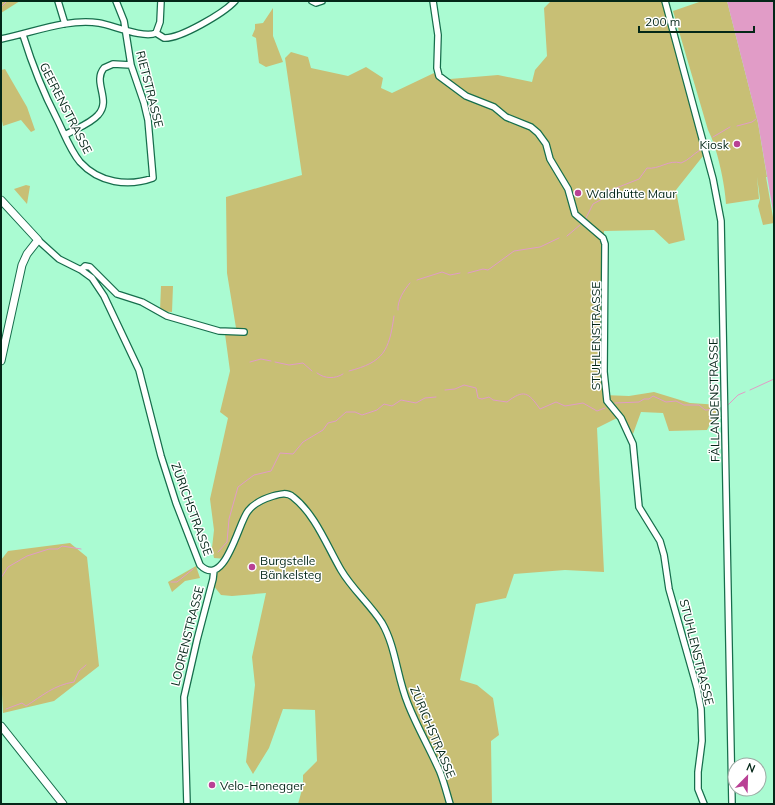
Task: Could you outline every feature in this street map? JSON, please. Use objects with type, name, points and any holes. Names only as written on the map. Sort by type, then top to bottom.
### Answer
[{"type":"main road","name":"ZÜRICHSTRASSE","points":[[1,200],[38,240]]},
{"type":"main road","points":[[1,361],[22,266],[27,254],[38,240]]},
{"type":"main road","points":[[1,726],[63,804]]},
{"type":"street","points":[[58,1],[65,24]]},
{"type":"street","name":"RIETSTRASSE","points":[[116,1],[124,21],[131,65],[148,120],[153,178]]},
{"type":"street","points":[[156,33],[160,22],[161,1]]},
{"type":"street","points":[[1,39],[65,24],[87,22],[125,29],[146,35],[156,33],[164,38],[174,36],[221,13],[235,1]]},
{"type":"street","points":[[312,1],[316,3],[322,1]]},
{"type":"street","name":"STUHLENSTRASSE","points":[[433,1],[438,35],[437,68],[439,76],[462,93],[494,107],[506,117],[531,127],[538,133],[546,144],[550,159],[568,189],[575,214],[603,238],[605,244],[604,372],[607,401],[621,418],[633,444],[639,507],[660,541],[664,555],[669,589],[697,688],[701,709],[702,740],[698,772],[698,789],[704,804]]},
{"type":"street","name":"FÄLLANDENSTRASSE","points":[[665,2],[713,179],[721,221],[732,804]]},
{"type":"street","name":"GEERENSTRASSE","points":[[22,35],[39,84],[80,162],[99,177],[121,183],[153,178]]},
{"type":"street","points":[[65,135],[94,118],[100,112],[104,97],[99,78],[104,68],[114,64],[131,65]]},
{"type":"street","name":"ZÜRICHSTRASSE","points":[[38,240],[60,259],[81,270],[99,286],[135,359],[146,391],[162,456],[200,565],[208,570],[214,570],[221,566],[233,546],[246,512],[254,504],[262,499],[284,493],[292,496],[299,502],[317,527],[344,576],[382,623],[389,640],[398,675],[408,704],[441,773],[450,804]]},
{"type":"street","points":[[81,270],[85,266],[90,268],[117,294],[142,302],[167,316],[219,331],[244,332]]},
{"type":"street","name":"LOORENSTRASSE","points":[[187,804],[184,697],[214,570]]},
{"type":"shaded area","points":[[1,1],[20,1],[1,13]]},
{"type":"shaded area","points":[[551,1],[665,1],[703,156],[676,190],[685,240],[669,244],[654,230],[604,231],[603,395],[629,396],[654,392],[690,403],[720,405],[707,430],[669,431],[663,413],[641,412],[633,434],[619,417],[597,428],[604,572],[565,570],[514,574],[506,598],[476,604],[460,680],[477,685],[493,698],[499,735],[491,741],[492,804],[298,804],[303,786],[303,775],[317,761],[315,710],[283,709],[269,748],[253,774],[246,762],[255,685],[252,657],[266,593],[232,596],[221,595],[213,585],[215,576],[226,559],[214,558],[212,548],[214,530],[210,499],[228,418],[220,412],[230,371],[225,334],[237,334],[227,273],[226,197],[302,175],[285,58],[291,52],[308,57],[311,68],[348,76],[366,67],[383,78],[381,88],[392,93],[434,73],[438,80],[498,75],[532,82],[535,70],[547,56],[544,8]]},
{"type":"shaded area","points":[[702,1],[727,1],[758,123],[774,223],[763,225],[758,206],[760,199],[757,177],[759,199],[726,204],[722,176],[717,156],[673,11]]},
{"type":"shaded area","points":[[727,1],[774,1],[774,217],[758,123]]},
{"type":"shaded area","points":[[273,8],[273,36],[283,62],[266,67],[259,63],[256,38],[252,36],[255,29],[255,24],[263,23]]},
{"type":"shaded area","points":[[5,69],[27,107],[35,130],[31,132],[21,120],[3,126],[1,116],[1,70]]},
{"type":"shaded area","points":[[26,185],[30,186],[27,204],[14,189]]},
{"type":"shaded area","points":[[161,286],[173,286],[172,312],[160,311]]},
{"type":"shaded area","points":[[70,543],[87,557],[99,666],[54,701],[3,713],[1,676],[1,560],[8,551]]},
{"type":"shaded area","points":[[196,566],[200,578],[185,581],[172,592],[168,582]]},
{"type":"waterway","points":[[1,7],[7,1]]},
{"type":"waterway","points":[[737,126],[752,122],[756,119]]},
{"type":"waterway","points":[[713,137],[730,127]]},
{"type":"waterway","points":[[586,218],[593,204],[604,198],[606,192],[639,179],[647,168],[656,168],[672,162],[681,163],[700,150]]},
{"type":"waterway","points":[[567,236],[580,225]]},
{"type":"waterway","points":[[468,273],[483,269],[488,270],[514,251],[540,247],[559,238]]},
{"type":"waterway","points":[[417,280],[442,272],[450,275],[460,273]]},
{"type":"waterway","points":[[398,310],[403,292],[410,283]]},
{"type":"waterway","points":[[349,371],[370,364],[383,353],[390,338],[394,316]]},
{"type":"waterway","points":[[250,362],[261,359],[271,361]]},
{"type":"waterway","points":[[275,362],[289,365],[303,363],[312,371]]},
{"type":"waterway","points":[[317,373],[330,378],[343,374]]},
{"type":"waterway","points":[[750,390],[774,379]]},
{"type":"waterway","points":[[445,390],[455,389],[464,385],[476,388],[478,398],[482,399],[489,397],[493,400],[507,402],[518,395],[525,394],[529,396],[540,409],[556,402],[565,406],[583,403],[597,411],[605,408]]},
{"type":"waterway","points":[[728,405],[738,395],[745,392]]},
{"type":"waterway","points":[[615,403],[639,402],[653,396],[666,402],[676,401],[684,405],[699,405],[705,410],[722,409]]},
{"type":"waterway","points":[[218,552],[227,542],[229,519],[238,487],[254,475],[271,471],[280,453],[293,454],[303,442],[323,430],[328,423],[336,421],[346,412],[355,412],[362,415],[377,410],[384,404],[392,406],[401,400],[416,403],[425,398],[436,397]]},
{"type":"waterway","points":[[1,578],[8,567],[27,556],[49,549],[58,549],[62,546],[81,549]]},
{"type":"waterway","points":[[171,582],[177,582],[193,569]]},
{"type":"waterway","points":[[6,709],[22,703],[26,706],[54,688],[74,682],[79,671],[86,665]]},
{"type":"place","name":"Kiosk","points":[[737,144]]},
{"type":"place","name":"Waldhütte Maur","points":[[578,193]]},
{"type":"place","name":"Burgstelle Bänkelsteg","points":[[252,567]]},
{"type":"place","name":"Velo-Honegger","points":[[212,785]]}]
